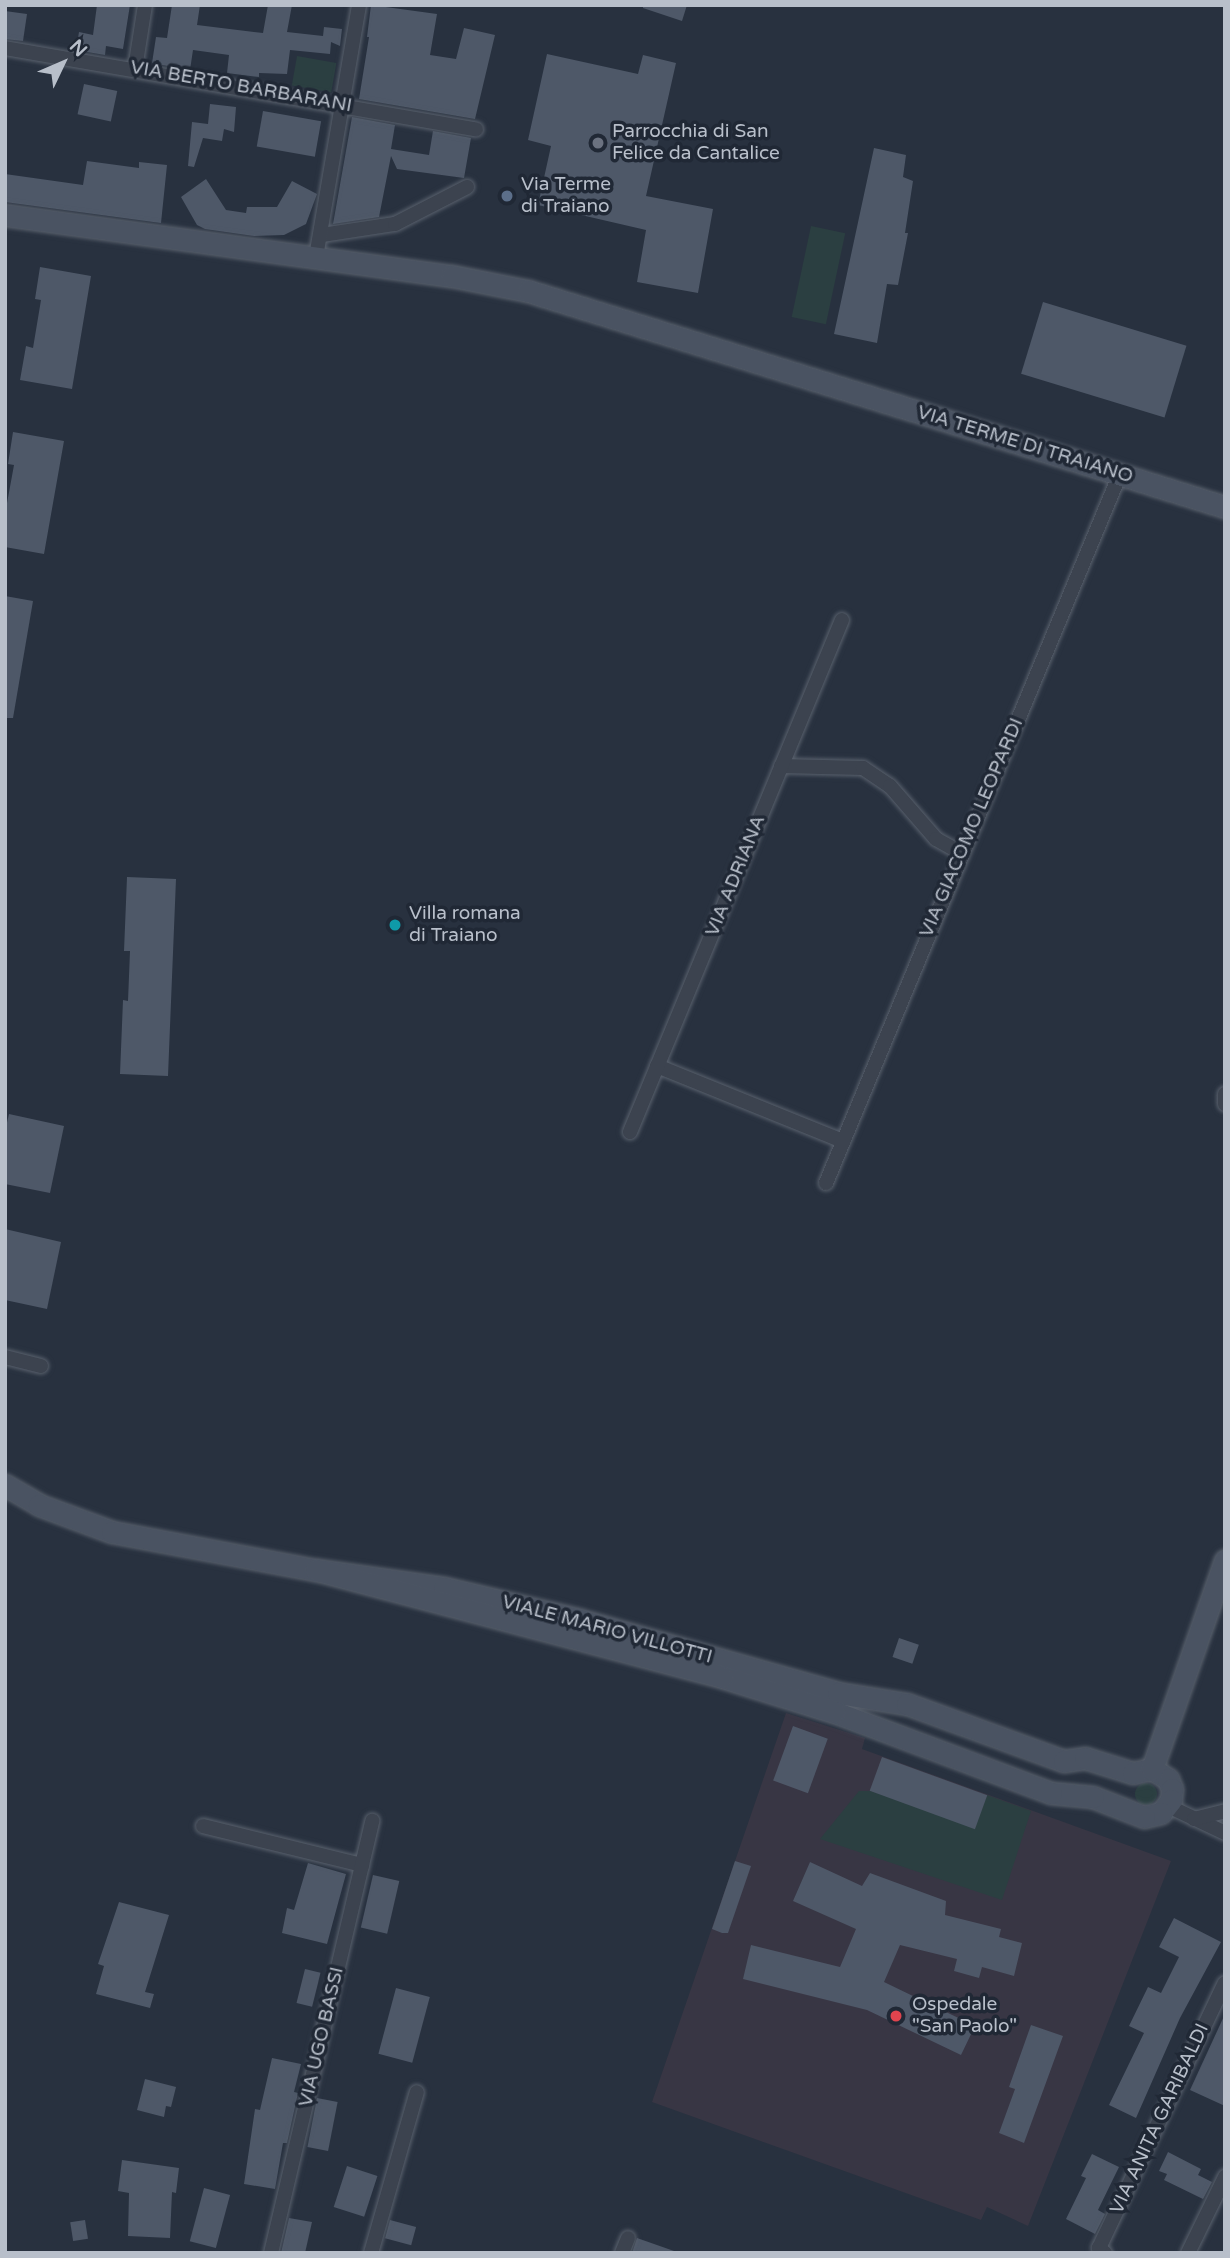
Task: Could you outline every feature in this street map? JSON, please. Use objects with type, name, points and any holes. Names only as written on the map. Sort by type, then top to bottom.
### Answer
[{"type":"street","points":[[135,69],[145,5]]},
{"type":"street","points":[[316,257],[359,5]]},
{"type":"street","name":"VIA BERTO BARBARANI","points":[[5,48],[344,104],[476,129]]},
{"type":"street","points":[[322,234],[395,224],[467,187]]},
{"type":"street","name":"VIA TERME DI TRAIANO","points":[[5,215],[452,276],[528,291],[1225,507]]},
{"type":"street","name":"VIA GIACOMO LEOPARDI","points":[[826,1183],[1120,474]]},
{"type":"street","name":"VIA ADRIANA","points":[[630,1132],[842,620]]},
{"type":"street","points":[[781,766],[863,768],[890,786],[936,839],[961,853]]},
{"type":"street","points":[[657,1066],[843,1141]]},
{"type":"street","points":[[1225,1094],[1225,1104]]},
{"type":"street","points":[[5,1357],[41,1367]]},
{"type":"street","name":"VIALE MARIO VILLOTTI","points":[[5,1485],[39,1505],[112,1532],[316,1570],[444,1588],[539,1610],[838,1693],[894,1702],[1065,1761],[1086,1758],[1143,1771]]},
{"type":"street","points":[[1143,1771],[1163,1774],[1171,1785],[1168,1806],[1155,1816],[1134,1813],[1126,1804],[1123,1793],[1126,1781],[1143,1771],[1225,1560]]},
{"type":"street","name":"VIALE MARIO VILLOTTI","points":[[316,1570],[722,1677],[834,1712],[1051,1793],[1093,1797],[1134,1813]]},
{"type":"street","points":[[882,1730],[887,1710],[894,1702]]},
{"type":"street","points":[[1168,1806],[1225,1833]]},
{"type":"street","points":[[1195,1819],[1225,1811]]},
{"type":"street","name":"VIA UGO BASSI","points":[[271,2253],[372,1821]]},
{"type":"street","points":[[203,1826],[362,1865]]},
{"type":"street","name":"VIA ANITA GARIBALDI","points":[[1105,2253],[1098,2248],[1225,1983]]},
{"type":"street","points":[[371,2253],[416,2092]]},
{"type":"street","points":[[1188,2253],[1225,2177]]},
{"type":"street","points":[[622,2253],[628,2238]]},
{"type":"shaded area","name":"Ospedale \"San Paolo\"","points":[[786,1713],[865,1738],[862,1749],[1171,1861],[1028,2226],[987,2207],[981,2220],[652,2102]]},
{"type":"green space","points":[[297,56],[336,63],[331,92],[292,86]]},
{"type":"green space","points":[[811,226],[845,233],[826,324],[792,317]]},
{"type":"green space","points":[[1146,1783],[1154,1786],[1157,1794],[1154,1802],[1146,1805],[1138,1802],[1135,1794],[1138,1786]]},
{"type":"green space","points":[[859,1791],[871,1791],[975,1828],[987,1795],[1031,1811],[1002,1900],[820,1839]]},
{"type":"building","points":[[97,5],[130,5],[123,49],[106,46],[105,55],[76,50],[79,32],[93,35]]},
{"type":"building","points":[[172,5],[200,5],[197,25],[263,33],[268,5],[292,5],[287,32],[323,36],[324,27],[342,29],[340,46],[331,42],[330,54],[290,50],[287,74],[259,73],[259,77],[227,73],[229,55],[193,50],[190,70],[152,63],[156,37],[167,38]]},
{"type":"building","points":[[371,5],[437,14],[430,55],[456,59],[464,28],[495,35],[475,119],[359,99]]},
{"type":"building","points":[[643,5],[687,5],[682,21],[643,8]]},
{"type":"building","points":[[5,11],[27,14],[23,41],[5,39]]},
{"type":"building","name":"Parrocchia di San Felice da Cantalice","points":[[547,54],[638,74],[643,55],[676,63],[646,196],[713,209],[698,293],[637,282],[646,230],[538,205],[551,146],[528,140]]},
{"type":"building","points":[[84,84],[117,91],[111,121],[78,114]]},
{"type":"building","points":[[210,104],[236,107],[234,132],[224,129],[222,141],[203,138],[194,167],[188,166],[192,122],[208,124]]},
{"type":"building","points":[[263,111],[321,121],[315,157],[257,146]]},
{"type":"building","points":[[352,117],[395,125],[391,149],[429,155],[433,131],[471,138],[464,178],[397,169],[391,156],[379,217],[333,224]]},
{"type":"building","points":[[874,148],[906,155],[903,177],[913,181],[905,233],[908,233],[898,285],[887,284],[877,343],[834,334]]},
{"type":"building","points":[[87,161],[139,168],[139,162],[167,165],[161,223],[5,202],[5,174],[83,185]]},
{"type":"building","points":[[206,179],[226,210],[246,213],[247,207],[277,207],[292,181],[317,194],[306,224],[284,235],[254,236],[205,229],[197,225],[181,197]]},
{"type":"building","points":[[40,267],[91,276],[72,389],[20,380],[26,346],[33,348],[41,300],[35,299]]},
{"type":"building","points":[[1043,302],[1186,346],[1165,418],[1021,374]]},
{"type":"building","points":[[13,432],[64,441],[44,554],[5,547],[5,514],[14,465],[8,464]]},
{"type":"building","points":[[5,596],[33,601],[13,718],[5,718]]},
{"type":"building","points":[[127,877],[176,879],[168,1076],[120,1074],[123,1000],[128,1001],[130,951],[124,951]]},
{"type":"building","points":[[9,1114],[64,1126],[50,1193],[5,1184],[5,1131]]},
{"type":"building","points":[[5,1229],[61,1242],[47,1309],[5,1300]]},
{"type":"building","points":[[899,1638],[919,1645],[912,1664],[892,1657]]},
{"type":"building","points":[[793,1726],[828,1739],[808,1793],[773,1781]]},
{"type":"building","points":[[882,1757],[987,1795],[975,1829],[870,1791]]},
{"type":"building","points":[[735,1861],[751,1866],[728,1933],[722,1933],[712,1929]]},
{"type":"building","points":[[810,1862],[862,1886],[870,1873],[946,1901],[945,1915],[1001,1929],[999,1937],[1022,1943],[1014,1976],[982,1967],[979,1978],[954,1971],[957,1959],[900,1945],[884,1982],[975,2026],[961,2055],[867,2010],[743,1979],[751,1945],[840,1967],[856,1929],[793,1901]]},
{"type":"building","points":[[308,1863],[346,1874],[327,1944],[282,1933],[287,1908],[294,1910]]},
{"type":"building","points":[[373,1875],[399,1881],[387,1934],[361,1928]]},
{"type":"building","points":[[119,1902],[169,1915],[145,1992],[154,1994],[150,2008],[96,1994],[104,1966],[98,1964]]},
{"type":"building","points":[[1174,1918],[1221,1942],[1180,2018],[1136,2118],[1109,2105],[1144,2033],[1129,2026],[1148,1987],[1161,1993],[1179,1957],[1159,1947]]},
{"type":"building","points":[[305,1969],[321,1973],[312,2007],[297,2003]]},
{"type":"building","points":[[396,1988],[430,1997],[412,2063],[378,2054]]},
{"type":"building","points":[[1225,2014],[1225,2106],[1190,2090]]},
{"type":"building","points":[[1031,2025],[1063,2036],[1024,2143],[999,2133],[1015,2089],[1009,2087]]},
{"type":"building","points":[[272,2058],[301,2064],[294,2092],[298,2093],[287,2143],[283,2143],[275,2189],[244,2184],[255,2109],[260,2110]]},
{"type":"building","points":[[145,2079],[176,2087],[171,2107],[166,2106],[164,2117],[137,2110]]},
{"type":"building","points":[[317,2098],[338,2102],[328,2151],[307,2147]]},
{"type":"building","points":[[1168,2152],[1201,2169],[1198,2175],[1212,2182],[1203,2199],[1164,2180],[1167,2174],[1159,2171]]},
{"type":"building","points":[[1092,2154],[1119,2167],[1098,2210],[1105,2214],[1095,2234],[1066,2219],[1086,2178],[1081,2176]]},
{"type":"building","points":[[122,2160],[179,2168],[176,2193],[172,2192],[170,2238],[128,2236],[129,2193],[118,2191]]},
{"type":"building","points":[[347,2166],[377,2176],[364,2217],[334,2207]]},
{"type":"building","points":[[204,2188],[230,2195],[216,2248],[190,2241]]},
{"type":"building","points":[[289,2218],[312,2222],[305,2253],[281,2253]]},
{"type":"building","points":[[85,2220],[88,2239],[73,2241],[70,2222]]},
{"type":"building","points":[[390,2220],[416,2227],[411,2245],[385,2238]]},
{"type":"building","points":[[637,2238],[674,2251],[674,2253],[632,2253]]},
{"type":"place","name":"Parrocchia di San Felice da Cantalice","points":[[598,143]]},
{"type":"place","name":"Via Terme di Traiano","points":[[507,196]]},
{"type":"place","name":"Villa romana di Traiano","points":[[395,925]]},
{"type":"place","name":"Ospedale \"San Paolo\"","points":[[896,2016]]}]
